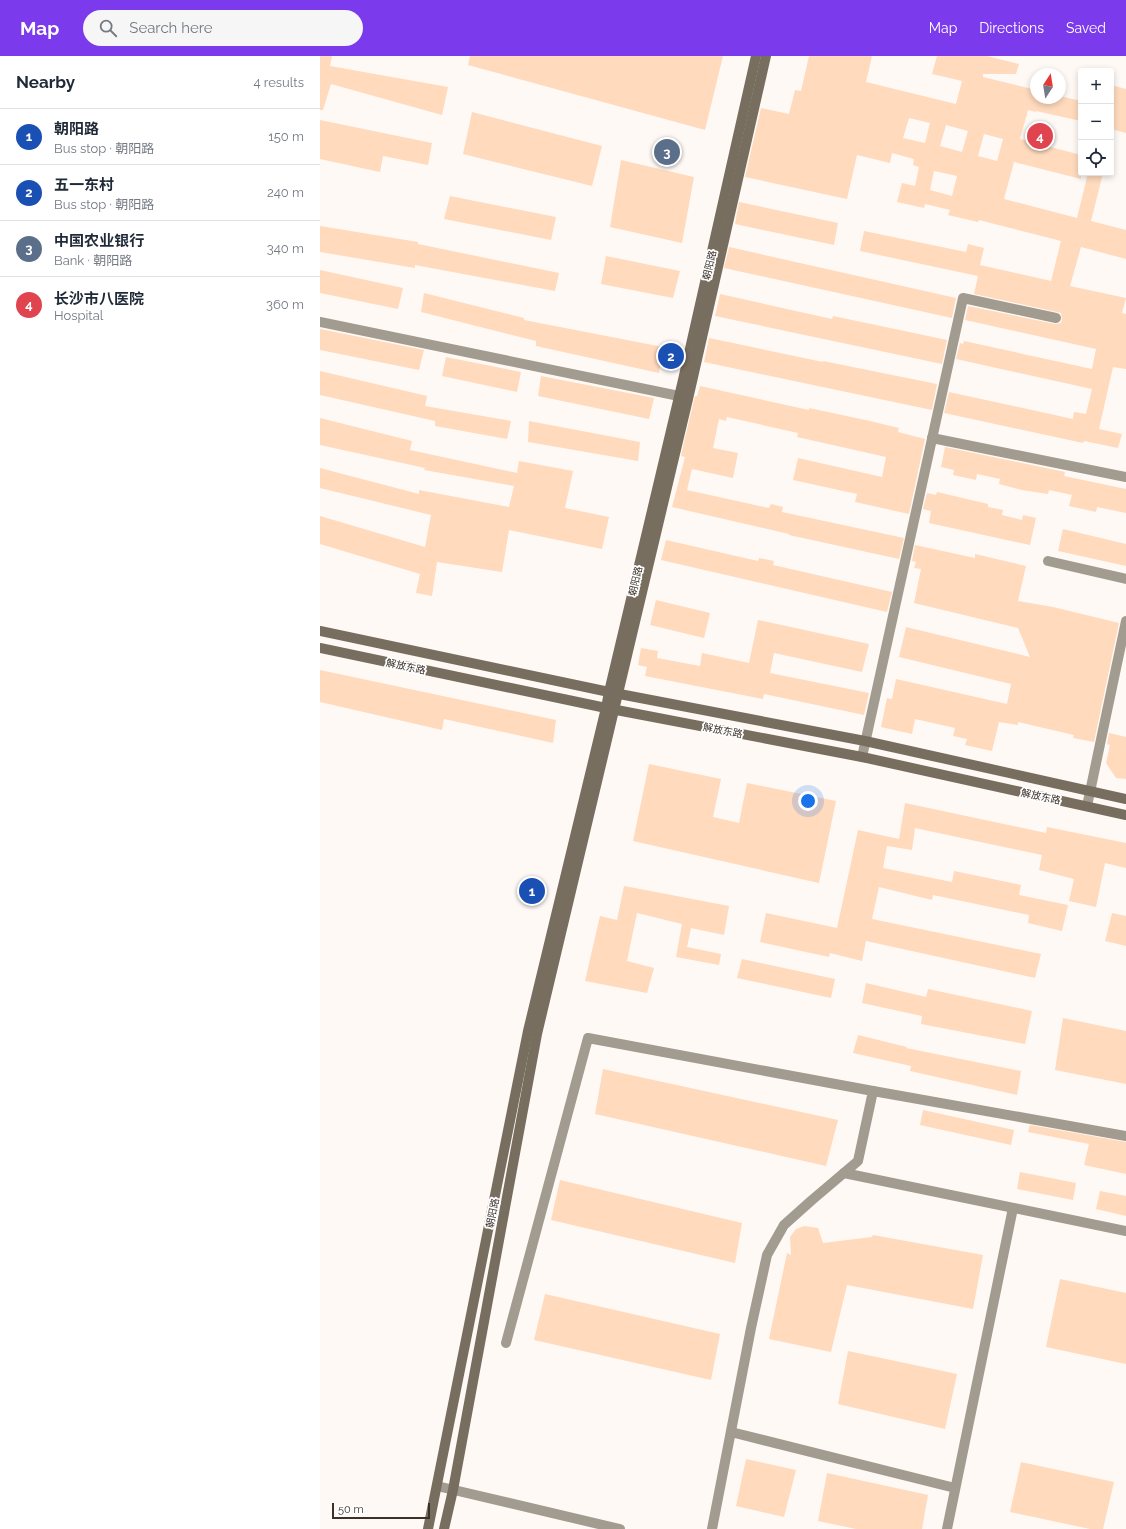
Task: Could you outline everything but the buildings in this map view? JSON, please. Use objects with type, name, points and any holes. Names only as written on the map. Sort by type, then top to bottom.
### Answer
[{"type":"street","name":"朝阳路","points":[[444,1529],[453,1490],[537,1034],[756,56]]},
{"type":"street","name":"朝阳路","points":[[613,693],[690,392],[766,56]]},
{"type":"street","points":[[862,756],[963,298],[1056,318]]},
{"type":"street","points":[[320,322],[679,396]]},
{"type":"street","points":[[932,438],[1126,477]]},
{"type":"street","points":[[1048,561],[1126,579]]},
{"type":"street","points":[[1087,806],[1126,621]]},
{"type":"street","name":"解放东路","points":[[320,632],[613,693],[865,741],[1126,799]]},
{"type":"street","name":"解放东路","points":[[320,648],[610,709],[862,756],[1126,815]]},
{"type":"street","name":"朝阳路","points":[[428,1529],[528,1031],[610,709]]},
{"type":"street","points":[[506,1343],[588,1038],[1126,1136]]},
{"type":"street","points":[[712,1529],[751,1328],[767,1255],[784,1225],[858,1161],[873,1091]]},
{"type":"street","points":[[844,1173],[1126,1232]]},
{"type":"street","points":[[947,1529],[1013,1208]]},
{"type":"street","points":[[731,1432],[955,1488]]},
{"type":"street","points":[[437,1486],[620,1529]]},
{"type":"place","name":"长沙市八医院","points":[[1040,136]]},
{"type":"place","name":"中国农业银行","points":[[667,152]]},
{"type":"place","name":"五一东村","points":[[671,356]]},
{"type":"place","name":"朝阳路","points":[[532,891]]}]
